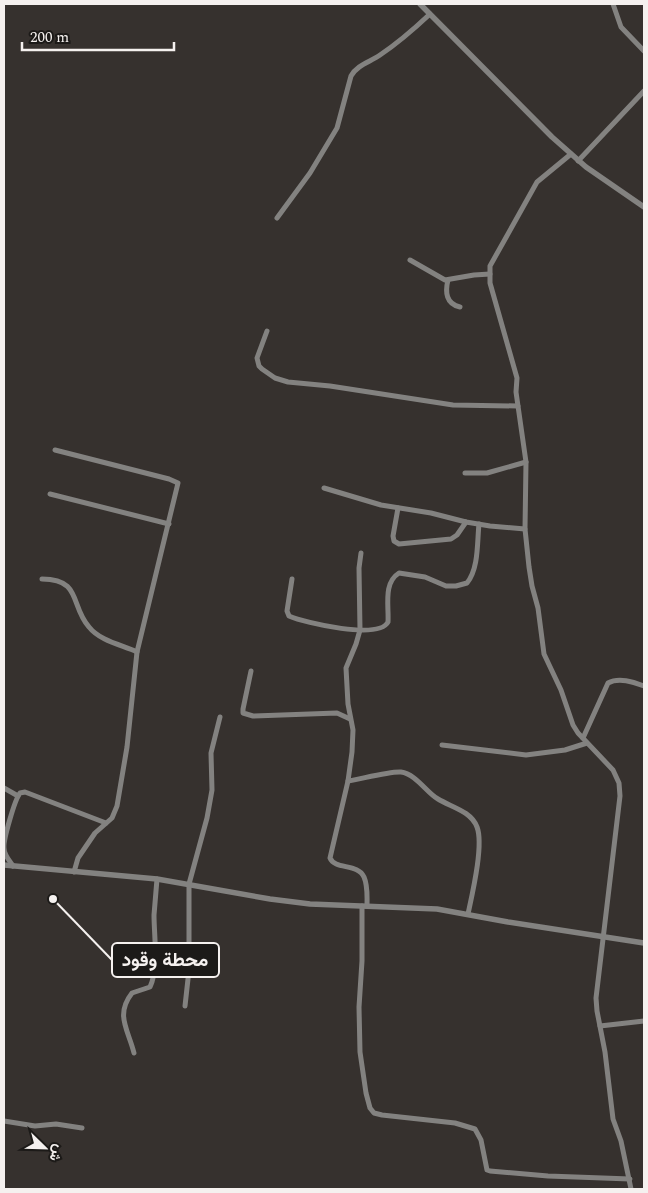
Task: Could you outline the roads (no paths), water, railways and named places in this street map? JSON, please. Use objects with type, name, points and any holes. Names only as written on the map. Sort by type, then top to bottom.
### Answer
[{"type":"street","points":[[420,4],[578,161],[644,208]]},
{"type":"street","points":[[613,4],[621,27],[644,52]]},
{"type":"street","points":[[277,218],[310,173],[337,128],[354,70],[382,54],[430,14]]},
{"type":"street","points":[[578,161],[644,91]]},
{"type":"street","points":[[571,154],[537,182],[490,266],[490,283],[515,367],[518,406],[526,462],[526,529],[530,578],[538,608],[544,654],[566,702],[573,725],[587,743],[608,763],[619,783],[620,796],[596,998],[613,1119],[621,1141],[631,1189]]},
{"type":"street","points":[[410,260],[448,280],[474,274],[490,274]]},
{"type":"street","points":[[448,280],[447,298],[451,303],[460,307]]},
{"type":"street","points":[[267,332],[257,358],[259,366],[275,378],[288,382],[330,386],[453,405],[518,406]]},
{"type":"street","points":[[55,450],[178,483],[137,652],[117,806],[115,813],[95,833],[78,858],[74,872]]},
{"type":"street","points":[[465,473],[487,473],[526,462]]},
{"type":"street","points":[[324,488],[375,503],[431,512],[466,522],[526,529]]},
{"type":"street","points":[[50,494],[169,524]]},
{"type":"street","points":[[398,508],[393,536],[394,541],[399,544],[451,539],[457,535],[466,522]]},
{"type":"street","points":[[292,578],[287,611],[289,616],[328,627],[360,630],[381,628],[387,625],[389,589],[394,577],[399,573],[425,577],[446,586],[467,583],[474,571],[476,562],[479,524]]},
{"type":"street","points":[[361,553],[359,568],[360,630],[346,668],[353,740],[348,781],[330,858],[334,863],[357,870],[362,874],[366,883],[359,1007],[360,1052],[370,1108],[374,1113],[382,1115],[455,1123],[475,1129],[481,1140],[487,1170],[490,1172],[630,1179]]},
{"type":"street","points":[[42,578],[67,585],[71,589],[80,614],[89,628],[104,639],[137,652]]},
{"type":"street","points":[[251,671],[243,709],[246,715],[338,713],[351,719]]},
{"type":"street","points":[[583,738],[608,683],[613,680],[644,686]]},
{"type":"street","points":[[185,1006],[189,970],[189,884],[207,818],[212,790],[211,753],[220,717]]},
{"type":"street","points":[[442,745],[526,755],[565,750],[587,743]]},
{"type":"street","points":[[348,781],[403,772],[412,777],[438,799],[472,818],[478,828],[479,838],[478,856],[468,914]]},
{"type":"street","points":[[4,788],[18,796]]},
{"type":"street","points":[[13,866],[6,855],[4,843],[18,796],[25,792],[106,823]]},
{"type":"street","points":[[4,865],[157,879],[270,899],[310,904],[436,909],[644,943]]},
{"type":"street","points":[[134,1053],[124,1023],[123,1009],[132,993],[150,986],[152,981],[157,879]]},
{"type":"street","points":[[600,1026],[644,1021]]},
{"type":"street","points":[[4,1122],[35,1126],[56,1124],[82,1128]]},
{"type":"place","name":"محطة وقود","points":[[53,899]]}]
